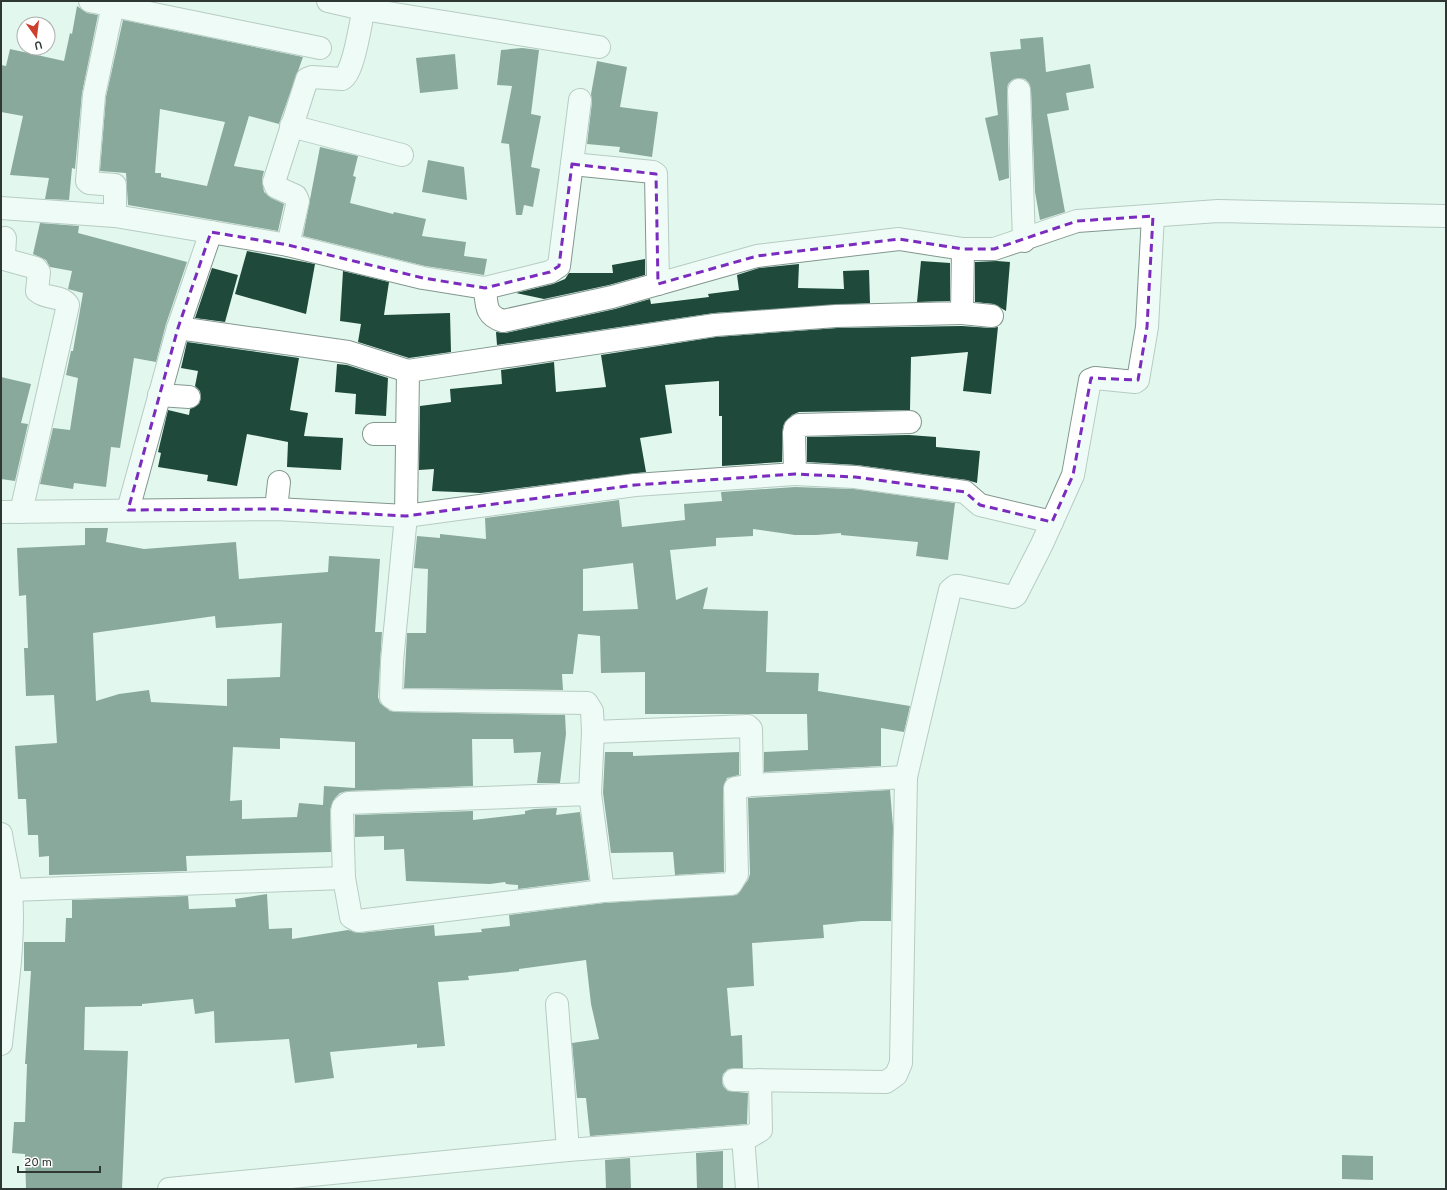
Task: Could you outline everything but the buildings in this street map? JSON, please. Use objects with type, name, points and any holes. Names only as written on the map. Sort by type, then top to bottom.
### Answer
[{"type":"street","points":[[90,1],[320,48]]},
{"type":"street","points":[[328,1],[364,5],[600,47]]},
{"type":"street","points":[[113,5],[94,95],[87,181],[89,183],[116,185],[115,216]]},
{"type":"street","points":[[288,245],[298,201],[296,196],[276,187],[274,182],[306,79],[312,77],[345,78],[354,51],[364,5]]},
{"type":"street","points":[[1019,90],[1024,240]]},
{"type":"street","points":[[1,208],[115,216],[288,245],[423,278],[485,288],[550,272],[559,266],[580,100]]},
{"type":"street","points":[[292,126],[402,155]]},
{"type":"street","points":[[572,164],[624,168],[653,172],[656,174],[658,284]]},
{"type":"street","points":[[485,288],[488,311],[494,318],[503,320],[612,297],[757,256],[899,239],[963,249],[994,249],[1077,221],[1218,211],[1446,216]]},
{"type":"street","points":[[734,1080],[886,1082],[896,1075],[901,1063],[906,777],[950,590],[955,586],[959,586],[1013,597],[1039,551],[1073,474],[1090,380],[1096,378],[1135,382],[1138,380],[1147,327],[1153,216]]},
{"type":"street","points":[[128,510],[178,328],[211,232]]},
{"type":"street","points":[[5,238],[4,255],[7,260],[36,268],[40,272],[37,292],[41,295],[64,301],[68,305],[11,512],[276,509],[406,516],[636,485],[795,474],[855,477],[964,492],[980,505],[1052,522]]},
{"type":"street","points":[[962,313],[963,249]]},
{"type":"street","points":[[178,328],[348,352],[408,371],[715,325],[836,316],[962,313],[992,316]]},
{"type":"street","points":[[408,371],[406,516],[392,661],[391,697],[396,700],[587,703],[592,711],[593,732],[590,794],[603,891]]},
{"type":"street","points":[[159,395],[189,397]]},
{"type":"street","points":[[795,474],[794,433],[795,428],[799,425],[910,422]]},
{"type":"street","points":[[374,434],[406,434]]},
{"type":"street","points":[[276,509],[279,482]]},
{"type":"street","points":[[593,732],[748,726],[751,729],[752,785]]},
{"type":"street","points":[[590,794],[348,803],[343,807],[342,812],[344,878],[350,917],[358,921],[603,891],[731,884],[737,874],[734,791],[736,788],[752,785],[906,777]]},
{"type":"street","points":[[1,834],[11,890],[6,946],[1,1044]]},
{"type":"street","points":[[11,890],[344,878]]},
{"type":"street","points":[[557,1004],[568,1150]]},
{"type":"street","points":[[169,1189],[568,1150],[751,1136],[761,1130],[760,1080]]},
{"type":"street","points":[[743,1136],[747,1189]]},
{"type":"highlighted area","points":[[572,164],[656,174],[658,284],[757,256],[899,239],[963,249],[994,249],[1077,221],[1153,216],[1147,327],[1138,380],[1091,378],[1073,475],[1052,522],[980,505],[965,492],[855,477],[795,474],[635,485],[406,516],[276,509],[128,510],[178,328],[211,232],[288,245],[423,278],[485,288],[550,272],[559,266]]}]
